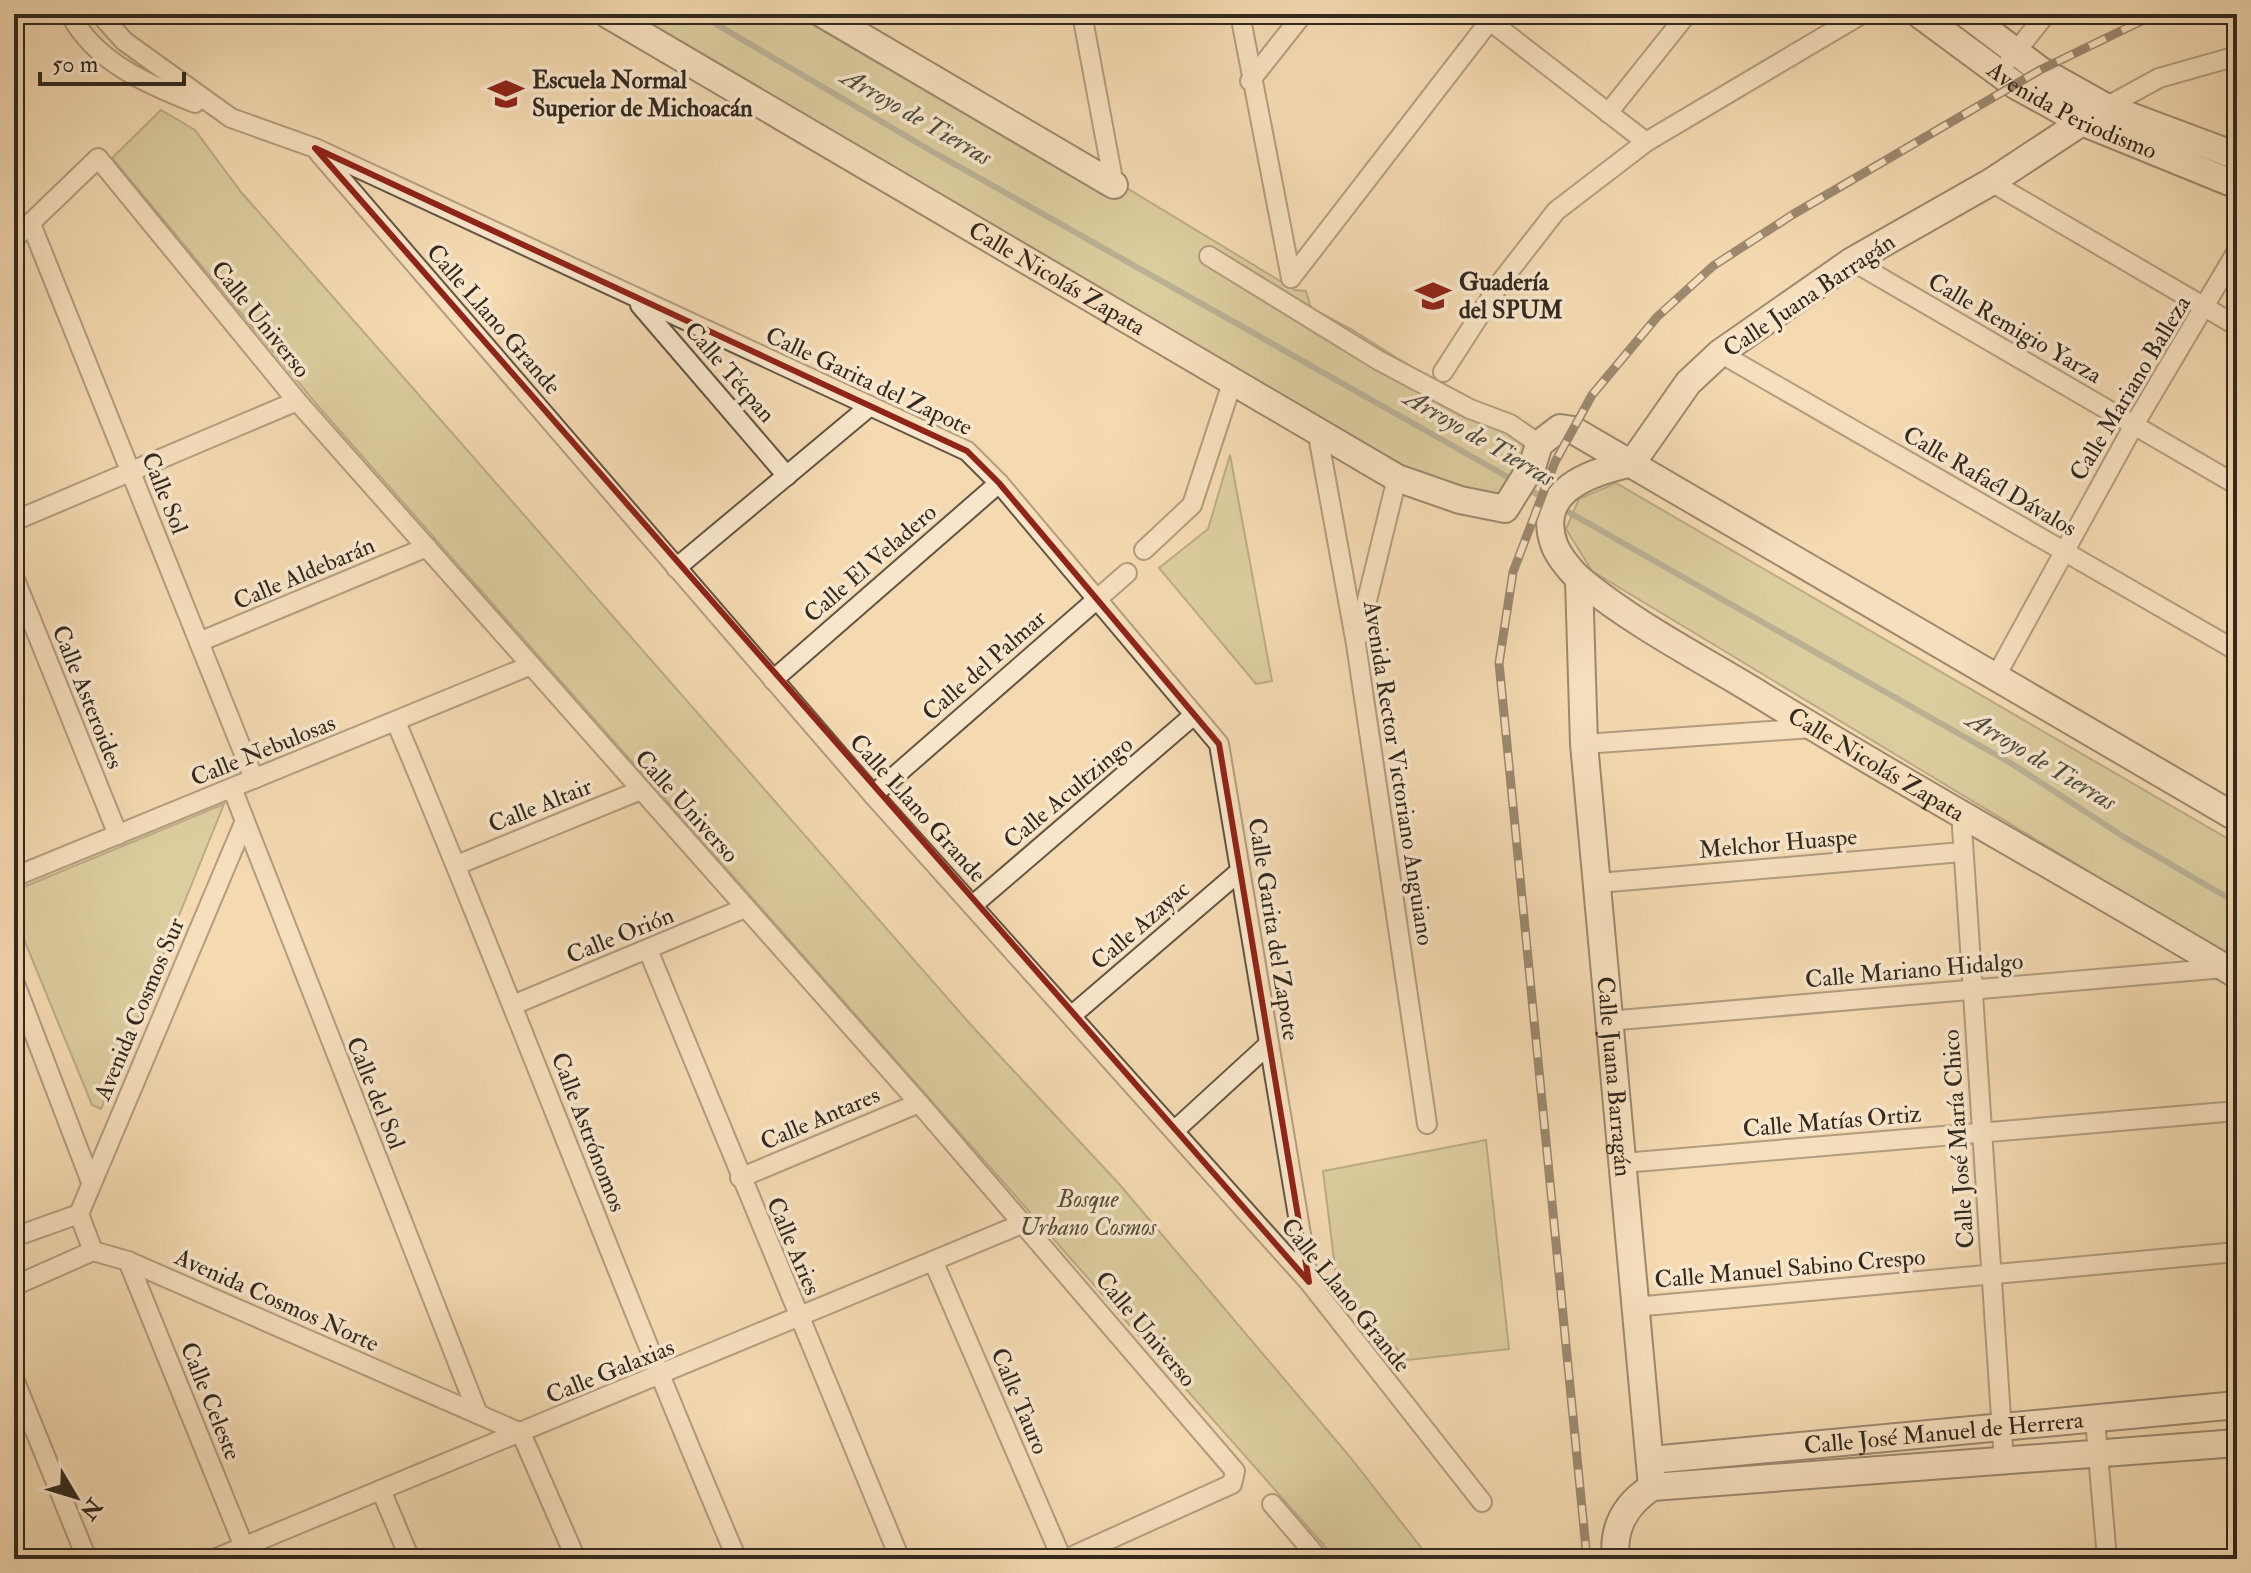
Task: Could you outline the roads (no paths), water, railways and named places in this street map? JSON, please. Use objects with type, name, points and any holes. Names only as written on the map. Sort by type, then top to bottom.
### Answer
[{"type":"street","points":[[70,14],[77,27],[107,59],[157,87],[231,118]]},
{"type":"street","name":"Calle Garita del Zapote","points":[[100,14],[124,41],[231,118],[315,148],[636,300],[967,451],[999,483],[1219,744],[1309,1282]]},
{"type":"street","name":"Calle Nicolás Zapata","points":[[607,14],[1397,478],[1460,500],[1505,509],[1515,498],[1536,454]]},
{"type":"street","points":[[823,14],[1114,185]]},
{"type":"street","points":[[1082,14],[1114,185]]},
{"type":"street","points":[[1240,14],[1250,81],[1291,278],[1488,16],[1646,142]]},
{"type":"street","points":[[1250,81],[1303,14]]},
{"type":"street","points":[[1608,113],[1687,14]]},
{"type":"street","points":[[1443,372],[1503,279],[1556,211],[1646,142],[1862,14]]},
{"type":"street","name":"Avenida Periodismo","points":[[1919,14],[1999,73],[2082,122],[2237,185]]},
{"type":"street","name":"Avenida Periodismo","points":[[1966,14],[2015,52],[2106,107],[2237,156]]},
{"type":"street","points":[[1999,73],[2046,14]]},
{"type":"street","points":[[107,59],[124,41]]},
{"type":"street","points":[[2106,107],[2159,78],[2237,56]]},
{"type":"street","name":"Calle Juana Barragán","points":[[1632,463],[1688,383],[1720,353],[1852,261],[1991,182],[2082,122]]},
{"type":"street","name":"Calle Llano Grande","points":[[315,148],[873,795],[1309,1282],[1482,1502]]},
{"type":"street","name":"Calle Universo","points":[[31,224],[98,158],[297,401],[919,1103],[1235,1471],[1232,1484],[1064,1559]]},
{"type":"street","points":[[1991,182],[2237,326]]},
{"type":"street","points":[[14,239],[31,224]]},
{"type":"street","name":"Calle Sol","points":[[31,224],[254,779]]},
{"type":"street","name":"Calle Mariano Balleza","points":[[1996,676],[2063,550],[2237,251]]},
{"type":"street","points":[[1209,256],[1378,360],[1470,409],[1510,424],[1536,454],[1560,428],[1573,430],[2237,818]]},
{"type":"street","name":"Calle Remigio Yarza","points":[[1852,261],[2237,485]]},
{"type":"street","name":"Calle Técpan","points":[[636,300],[787,476]]},
{"type":"street","name":"Calle Rafaél Dávalos","points":[[1720,353],[2237,651]]},
{"type":"street","points":[[1144,550],[1192,505],[1233,380]]},
{"type":"street","points":[[14,521],[297,401]]},
{"type":"street","points":[[676,568],[870,406]]},
{"type":"street","name":"Avenida Rector Victoriano Anguiano","points":[[1317,430],[1356,644],[1427,1124]]},
{"type":"street","name":"Calle Nicolás Zapata","points":[[1632,463],[1597,470],[1562,489],[1549,520],[1554,546],[1579,580],[1618,608],[1813,728],[2231,971]]},
{"type":"street","points":[[1356,644],[1397,478]]},
{"type":"street","name":"Calle El Veladero","points":[[773,680],[999,483]]},
{"type":"street","name":"Calle Aldebarán","points":[[199,642],[427,547]]},
{"type":"street","name":"Calle del Palmar","points":[[873,795],[1127,573]]},
{"type":"street","name":"Calle Asteroides","points":[[14,577],[118,835]]},
{"type":"street","name":"Calle Juana Barragán","points":[[1579,580],[1584,744],[1652,1487]]},
{"type":"street","name":"Calle Nebulosas","points":[[14,877],[529,666]]},
{"type":"street","name":"Calle Acultzingo","points":[[973,905],[1194,715]]},
{"type":"street","name":"Calle Astrónomos","points":[[396,722],[457,865],[659,1377],[737,1559]]},
{"type":"street","points":[[1584,744],[1813,728]]},
{"type":"street","name":"Calle del Sol","points":[[232,788],[478,1414]]},
{"type":"street","name":"Calle Altair","points":[[457,865],[641,790]]},
{"type":"street","name":"Calle José María Chico","points":[[1961,812],[2004,1463]]},
{"type":"street","name":"Avenida Cosmos Sur","points":[[79,1214],[244,823]]},
{"type":"street","name":"Melchor Huaspe","points":[[1598,883],[1962,852]]},
{"type":"street","name":"Calle Azayac","points":[[1071,1016],[1240,871]]},
{"type":"street","name":"Calle Orión","points":[[513,1005],[745,908]]},
{"type":"street","name":"Calle Aries","points":[[648,950],[798,1319],[900,1559]]},
{"type":"street","name":"Calle Mariano Hidalgo","points":[[1607,1021],[1971,989],[2231,971]]},
{"type":"street","points":[[14,981],[91,1182]]},
{"type":"street","points":[[1174,1131],[1269,1044]]},
{"type":"street","name":"Calle Antares","points":[[740,1178],[919,1103]]},
{"type":"street","name":"Calle Matías Ortiz","points":[[1623,1163],[2237,1111]]},
{"type":"street","points":[[14,1237],[79,1214],[93,1251],[14,1286]]},
{"type":"street","name":"Calle Galaxias","points":[[214,1559],[247,1553],[381,1490],[934,1263],[1024,1223]]},
{"type":"street","name":"Avenida Cosmos Norte","points":[[93,1251],[128,1261],[521,1433]]},
{"type":"street","name":"Calle Manuel Sabino Crespo","points":[[1634,1307],[2237,1252]]},
{"type":"street","name":"Calle Celeste","points":[[128,1261],[247,1553]]},
{"type":"street","name":"Calle Tauro","points":[[934,1263],[1064,1559]]},
{"type":"street","points":[[14,1379],[87,1559]]},
{"type":"street","name":"Calle José Manuel de Herrera","points":[[1651,1460],[2237,1405]]},
{"type":"street","points":[[2095,1419],[2107,1559]]},
{"type":"street","points":[[521,1433],[576,1559]]},
{"type":"street","name":"Calle José Manuel de Herrera","points":[[1652,1487],[2004,1463],[2237,1443]]},
{"type":"street","points":[[1616,1559],[1614,1546],[1621,1518],[1634,1499],[1652,1487]]},
{"type":"street","points":[[381,1490],[410,1559]]},
{"type":"street","points":[[1272,1504],[1310,1556]]},
{"type":"waterway","name":"Arroyo de Tierras","points":[[699,14],[928,149],[1515,481]]},
{"type":"waterway","name":"Arroyo de Tierras","points":[[1524,487],[1550,501]]},
{"type":"waterway","name":"Arroyo de Tierras","points":[[1563,509],[2014,765],[2124,837],[2237,903]]},
{"type":"railway","points":[[1587,1559],[1499,663],[1513,572],[1555,462],[1592,395],[1657,317],[1713,266],[1792,215],[2040,70],[2156,14]]},
{"type":"place","name":"Escuela Normal Superior de Michoacán","points":[[506,94]]},
{"type":"place","name":"Guadería del SPUM","points":[[1433,296]]},
{"type":"park label","name":"Bosque Urbano Cosmos","points":[[1088,1213]]}]
